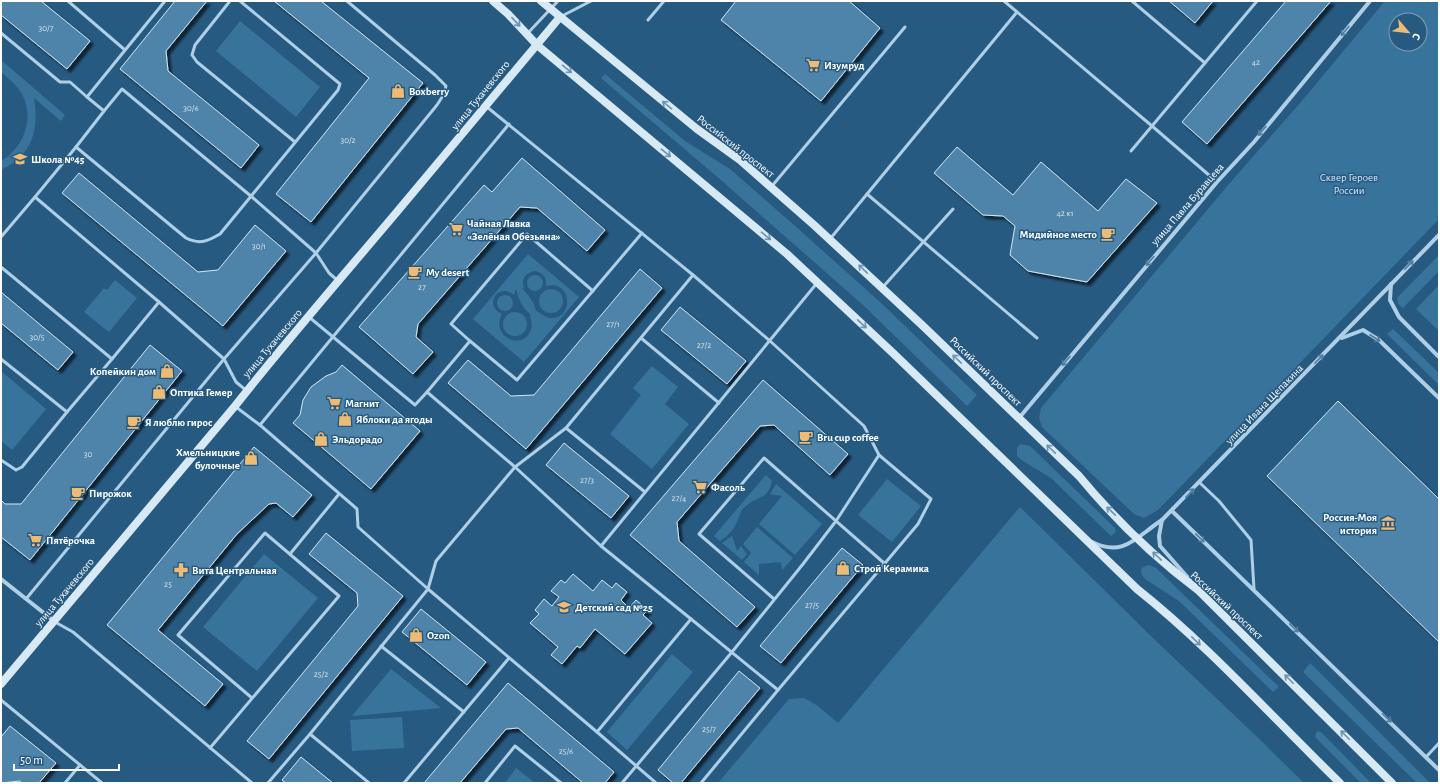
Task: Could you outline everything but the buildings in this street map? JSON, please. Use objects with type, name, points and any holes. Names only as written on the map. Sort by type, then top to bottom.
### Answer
[{"type":"main road","points":[[493,1],[537,44],[781,249],[818,282],[1137,589],[1168,614],[1264,706],[1340,783]]},
{"type":"main road","name":"Российский проспект","points":[[541,1],[697,130],[740,160],[830,239],[1079,476],[1099,500],[1172,570],[1198,590],[1392,783]]},
{"type":"main road","name":"улица Тухачевского","points":[[1,684],[486,106],[520,62],[560,17]]},
{"type":"street","name":"улица Павла Буравцева","points":[[1019,418],[1217,182],[1254,142],[1370,1]]},
{"type":"street","name":"улица Ивана Щепакина","points":[[1084,538],[1100,546],[1119,548],[1130,544],[1162,520],[1200,483],[1439,235]]},
{"type":"street","points":[[1391,284],[1390,300],[1399,317],[1439,357]]},
{"type":"street","points":[[1339,339],[1363,330],[1379,340],[1439,398]]},
{"type":"street","points":[[1172,510],[1427,756],[1439,770]]},
{"type":"street","points":[[1162,520],[1159,536],[1160,546],[1198,590]]},
{"type":"street","points":[[1,579],[54,621]]},
{"type":"lane","points":[[68,1],[125,50]]},
{"type":"lane","points":[[87,97],[165,1]]},
{"type":"lane","points":[[230,1],[195,45],[192,55],[197,62],[295,142]]},
{"type":"lane","points":[[76,147],[186,238],[193,241],[202,242],[210,240],[220,234],[252,197],[338,90],[340,84],[240,1]]},
{"type":"lane","points":[[26,599],[224,359],[316,252],[437,106],[444,94],[446,86],[435,75],[347,1]]},
{"type":"lane","points":[[527,34],[558,1]]},
{"type":"lane","points":[[560,17],[591,1]]},
{"type":"lane","points":[[648,20],[664,1]]},
{"type":"lane","points":[[1004,1],[1217,182]]},
{"type":"lane","points":[[1132,1],[1205,62]]},
{"type":"lane","points":[[1131,151],[1256,1]]},
{"type":"lane","points":[[830,239],[1017,12]]},
{"type":"lane","points":[[770,187],[905,27]]},
{"type":"lane","points":[[1,33],[60,82],[70,82],[104,111]]},
{"type":"lane","points":[[1,237],[122,89],[316,252],[329,273],[339,281]]},
{"type":"lane","points":[[486,106],[693,275],[770,341],[864,426],[879,455],[931,499],[918,524],[701,783]]},
{"type":"lane","points":[[260,425],[509,124]]},
{"type":"lane","points":[[867,194],[1037,338]]},
{"type":"lane","points":[[35,197],[224,359],[236,382],[246,391]]},
{"type":"lane","points":[[882,288],[952,209]]},
{"type":"lane","points":[[593,291],[527,234],[451,324],[517,380],[642,234]]},
{"type":"lane","points":[[1,267],[112,360]]},
{"type":"lane","points":[[268,783],[310,734],[428,589],[436,561],[515,466],[566,428],[693,275]]},
{"type":"lane","points":[[601,546],[818,282]]},
{"type":"lane","points":[[1,460],[16,470],[22,467],[159,302]]},
{"type":"lane","points":[[309,317],[415,405],[470,340]]},
{"type":"lane","points":[[641,338],[719,403]]},
{"type":"lane","points":[[1,359],[67,412]]},
{"type":"lane","points":[[427,392],[515,466],[601,546],[778,690]]},
{"type":"lane","points":[[235,406],[260,425],[357,509],[358,527],[428,589],[656,783]]},
{"type":"lane","points":[[566,428],[646,492]]},
{"type":"lane","points":[[622,783],[732,652],[774,598],[803,564],[836,521],[879,455]]},
{"type":"lane","points":[[774,598],[698,534],[764,458],[884,563]]},
{"type":"lane","points":[[1200,483],[1219,501],[1252,540],[1254,589]]},
{"type":"lane","points":[[290,554],[339,494]]},
{"type":"lane","points":[[210,748],[339,596],[265,533],[178,635],[252,698]]},
{"type":"lane","points":[[597,732],[690,619]]},
{"type":"lane","points":[[54,621],[72,632],[252,783]]},
{"type":"lane","points":[[381,646],[464,712]]},
{"type":"lane","points":[[404,783],[509,658]]},
{"type":"lane","points":[[1,700],[102,783]]},
{"type":"lane","points":[[310,734],[369,783]]},
{"type":"lane","points":[[1427,756],[1439,743]]},
{"type":"lane","points":[[485,783],[515,746],[561,783]]},
{"type":"lane","points":[[65,783],[80,765]]},
{"type":"green space","name":"Сквер Героев России","points":[[1385,1],[1439,1],[1439,219],[1158,510],[1144,518],[1134,514],[1042,427],[1039,418],[1041,408],[1229,184],[1301,102]]},
{"type":"green space","points":[[240,21],[320,87],[296,117],[216,51]]},
{"type":"green space","points":[[1,60],[65,115],[61,121],[34,98],[34,131],[27,149],[12,164],[1,170],[1,161],[16,148],[25,132],[27,113],[26,103],[22,94],[13,82],[1,72]]},
{"type":"green space","points":[[605,74],[685,141],[730,169],[880,302],[977,395],[967,406],[863,305],[722,181],[601,78]]},
{"type":"green space","points":[[528,254],[579,297],[524,362],[473,319]],"holes":[[[535,271],[544,276],[546,286],[555,285],[561,288],[565,294],[567,300],[566,307],[563,313],[558,317],[550,318],[536,311],[530,298],[521,288],[524,289],[523,282],[526,275]],[[516,289],[521,303],[530,314],[532,323],[532,327],[526,338],[520,340],[508,338],[503,334],[500,329],[499,322],[502,314],[496,310],[493,301],[498,293],[503,291],[514,295]]]},
{"type":"green space","points":[[1439,255],[1439,271],[1403,308],[1398,304],[1397,298]]},
{"type":"green space","points":[[535,275],[542,280],[543,283],[538,290],[535,291],[528,286],[527,283],[532,276]]},
{"type":"green space","points":[[115,280],[137,298],[109,332],[84,312],[104,288],[107,290]]},
{"type":"green space","points":[[1439,285],[1439,331],[1416,309]]},
{"type":"green space","points":[[551,289],[560,292],[563,301],[560,310],[551,313],[542,310],[539,301],[542,292]]},
{"type":"green space","points":[[505,295],[512,300],[513,303],[508,310],[505,311],[498,306],[497,303],[502,296]]},
{"type":"green space","points":[[515,312],[524,315],[527,324],[524,333],[515,336],[506,333],[503,324],[506,315]]},
{"type":"green space","points":[[1393,329],[1439,373],[1439,385],[1387,334]]},
{"type":"green space","points":[[652,366],[678,387],[665,404],[689,424],[652,469],[610,434],[641,395],[633,388]]},
{"type":"green space","points":[[1,371],[46,409],[12,450],[1,441]]},
{"type":"green space","points":[[1020,444],[1030,446],[1115,528],[1116,532],[1111,536],[1051,478],[1017,456],[1017,448]]},
{"type":"green space","points":[[766,475],[772,481],[768,492],[750,503],[741,511],[734,528],[720,541],[714,536]]},
{"type":"green space","points":[[887,479],[921,506],[892,542],[858,515]]},
{"type":"green space","points":[[776,484],[822,524],[795,555],[759,524],[782,496],[770,494]]},
{"type":"green space","points":[[1020,507],[1156,641],[1304,783],[718,783],[789,699],[804,698],[818,706],[838,723]]},
{"type":"green space","points":[[757,527],[793,558],[782,570],[781,562],[759,564],[759,575],[744,562],[751,553],[743,544]]},
{"type":"green space","points":[[732,536],[737,551],[741,546],[747,554],[742,560],[722,543]]},
{"type":"green space","points":[[264,554],[318,598],[257,671],[203,627]]},
{"type":"green space","points":[[1149,565],[1156,568],[1279,687],[1273,692],[1179,601],[1145,579],[1141,570],[1143,567]]},
{"type":"green space","points":[[672,654],[693,672],[627,750],[607,732]]},
{"type":"green space","points":[[1310,663],[1430,783],[1417,783],[1303,672]]},
{"type":"green space","points":[[391,669],[441,708],[352,716]]},
{"type":"green space","points":[[402,717],[404,748],[352,751],[350,720]]},
{"type":"green space","points":[[1318,731],[1322,733],[1371,783],[1361,783],[1315,737]]},
{"type":"green space","points":[[516,768],[535,783],[505,783]]},
{"type":"place","name":"Изумруд","points":[[813,65]]},
{"type":"place","name":"Boxberry","points":[[398,91]]},
{"type":"place","name":"Школа №45","points":[[20,159]]},
{"type":"place","name":"Чайная Лавка «Зелёная Обезьяна»","points":[[456,229]]},
{"type":"place","name":"Мидийное место","points":[[1108,234]]},
{"type":"place","name":"My desert","points":[[415,272]]},
{"type":"place","name":"Копейкин дом","points":[[167,371]]},
{"type":"place","name":"Оптика Гемер","points":[[159,392]]},
{"type":"place","name":"Магнит","points":[[334,403]]},
{"type":"place","name":"Яблоки да ягоды","points":[[345,419]]},
{"type":"place","name":"Я люблю гирос","points":[[134,422]]},
{"type":"place","name":"Bru cup coffee","points":[[806,437]]},
{"type":"place","name":"Эльдорадо","points":[[321,439]]},
{"type":"place","name":"Хмельницкие булочные","points":[[251,458]]},
{"type":"place","name":"Фасоль","points":[[700,487]]},
{"type":"place","name":"Пирожок","points":[[78,493]]},
{"type":"place","name":"Россия-Моя история","points":[[1388,523]]},
{"type":"place","name":"Пятёрочка","points":[[35,540]]},
{"type":"place","name":"Строй Керамика","points":[[843,568]]},
{"type":"place","name":"Вита Центральная","points":[[181,570]]},
{"type":"place","name":"Детский сад №25","points":[[564,607]]},
{"type":"place","name":"Ozon","points":[[416,635]]}]
